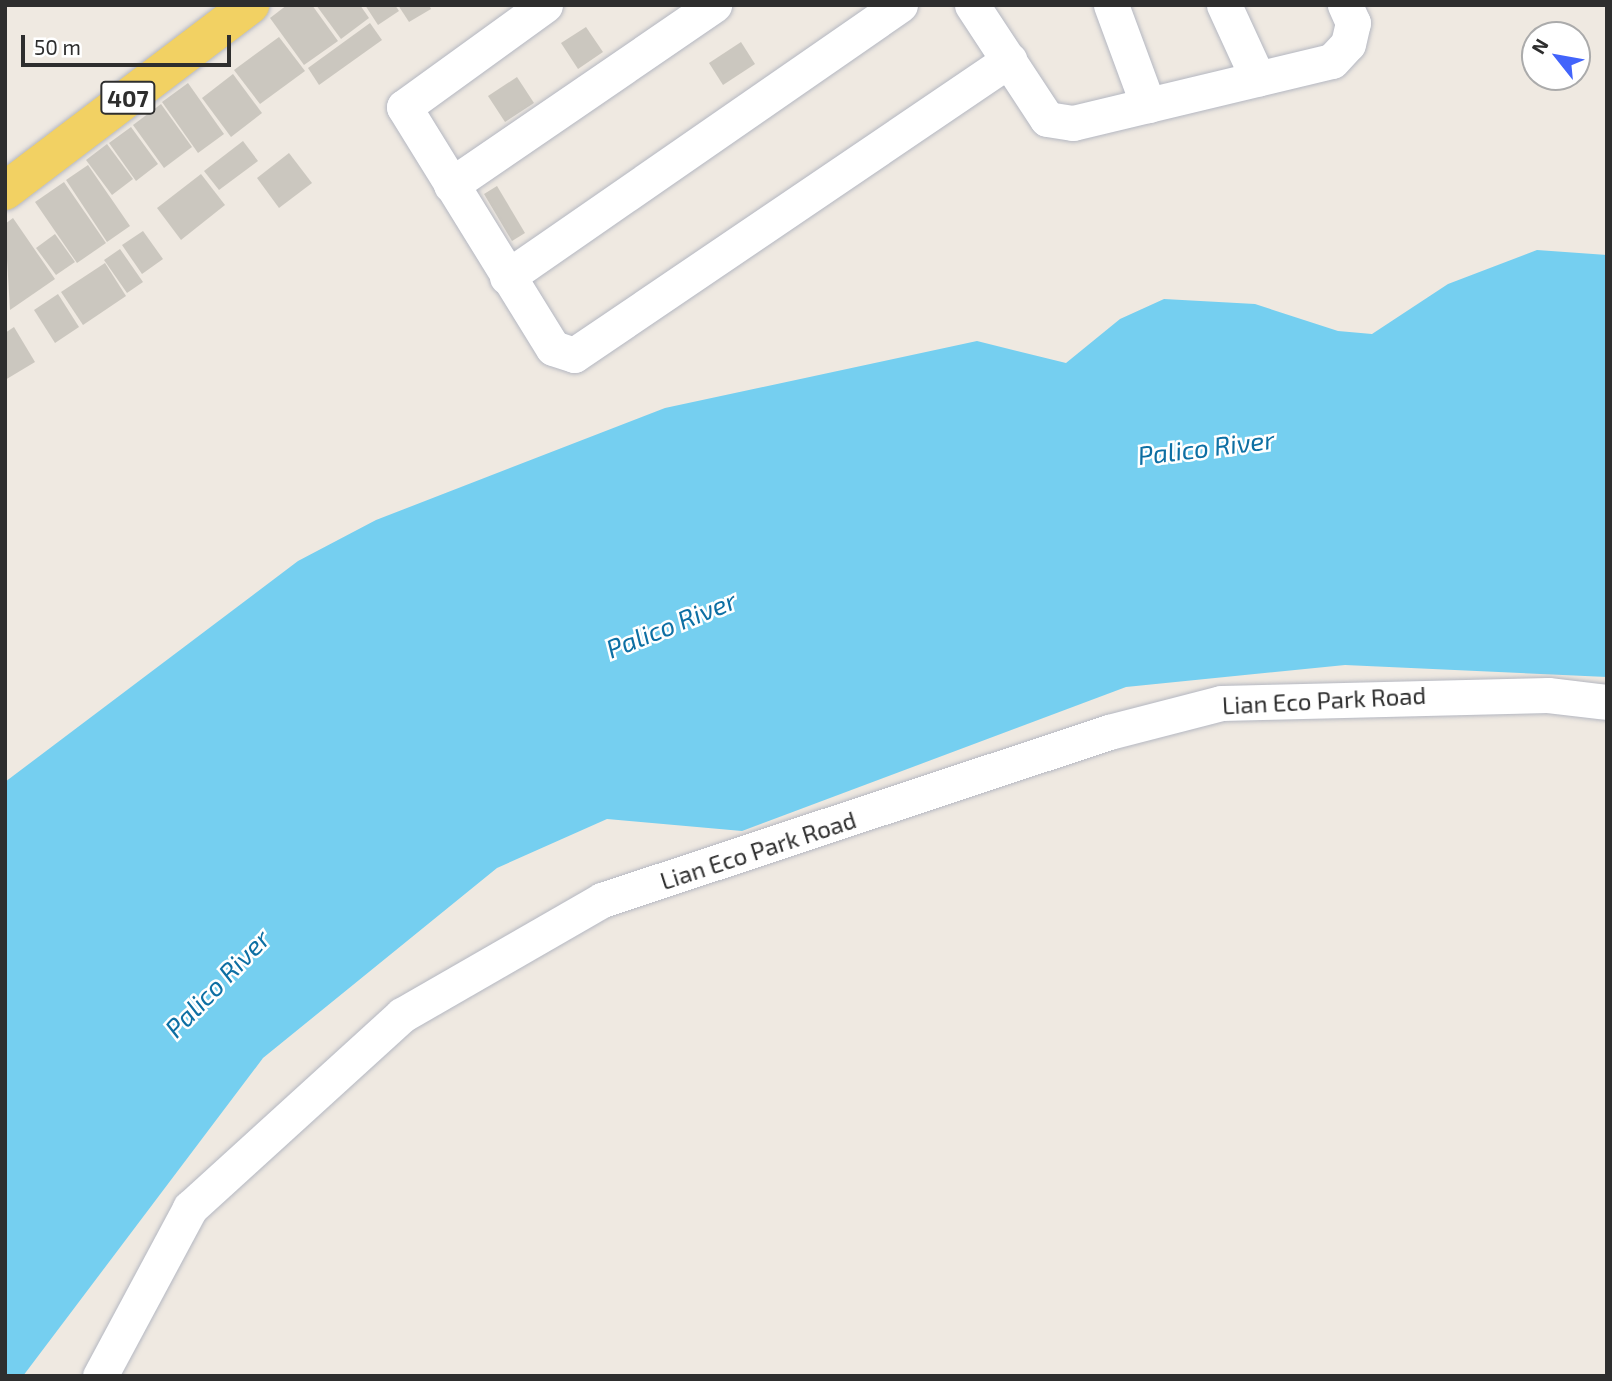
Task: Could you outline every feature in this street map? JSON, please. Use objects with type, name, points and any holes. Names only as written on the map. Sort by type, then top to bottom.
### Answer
[{"type":"main road","name":"407","points":[[5,191],[250,5]]},
{"type":"street","points":[[545,5],[404,107],[553,348],[575,355],[1009,60]]},
{"type":"street","points":[[451,185],[714,5]]},
{"type":"street","points":[[507,277],[900,5]]},
{"type":"street","points":[[972,5],[1047,119],[1073,123],[1332,61],[1348,44],[1353,23],[1345,5]]},
{"type":"street","points":[[1111,5],[1148,105]]},
{"type":"street","points":[[1224,5],[1258,79]]},
{"type":"street","name":"Lian Eco Park Road","points":[[100,1376],[190,1208],[402,1015],[602,900],[1109,732],[1221,703],[1548,695],[1607,702]]},
{"type":"water","name":"Palico River","points":[[1537,250],[1607,255],[1607,677],[1345,665],[1126,687],[742,831],[607,819],[497,868],[263,1058],[23,1376],[5,1376],[5,782],[298,561],[376,520],[665,408],[977,341],[1066,363],[1120,319],[1164,299],[1255,304],[1338,331],[1372,334],[1448,284]]},
{"type":"building","points":[[287,5],[312,5],[338,41],[304,65],[270,18]]},
{"type":"building","points":[[316,5],[360,5],[369,18],[341,39]]},
{"type":"building","points":[[365,5],[395,5],[399,11],[378,25]]},
{"type":"building","points":[[398,5],[429,5],[431,9],[409,22]]},
{"type":"building","points":[[370,23],[382,40],[319,85],[308,68]]},
{"type":"building","points":[[586,27],[603,52],[578,69],[561,43]]},
{"type":"building","points":[[279,37],[305,71],[260,104],[234,70]]},
{"type":"building","points":[[741,42],[755,64],[723,85],[709,63]]},
{"type":"building","points":[[233,74],[262,113],[231,137],[202,98]]},
{"type":"building","points":[[517,77],[534,103],[505,122],[488,96]]},
{"type":"building","points":[[188,83],[224,134],[198,153],[162,102]]},
{"type":"building","points":[[161,104],[192,147],[164,168],[133,125]]},
{"type":"building","points":[[131,127],[158,164],[136,181],[109,143]]},
{"type":"building","points":[[243,141],[258,161],[219,190],[204,171]]},
{"type":"building","points":[[107,144],[133,179],[112,195],[86,160]]},
{"type":"building","points":[[289,153],[312,183],[279,208],[257,178]]},
{"type":"building","points":[[88,165],[130,226],[107,242],[66,180]]},
{"type":"building","points":[[201,174],[225,205],[181,240],[157,208]]},
{"type":"building","points":[[64,182],[106,243],[77,263],[35,202]]},
{"type":"building","points":[[497,186],[525,233],[512,241],[484,194]]},
{"type":"building","points":[[13,218],[55,279],[10,310],[5,224]]},
{"type":"building","points":[[143,231],[163,259],[142,274],[122,245]]},
{"type":"building","points":[[55,234],[75,262],[56,275],[36,248]]},
{"type":"building","points":[[120,249],[143,282],[127,293],[104,260]]},
{"type":"building","points":[[105,263],[126,296],[83,325],[61,292]]},
{"type":"building","points":[[58,294],[79,327],[55,343],[34,310]]},
{"type":"building","points":[[14,327],[35,362],[5,380],[5,333]]}]
